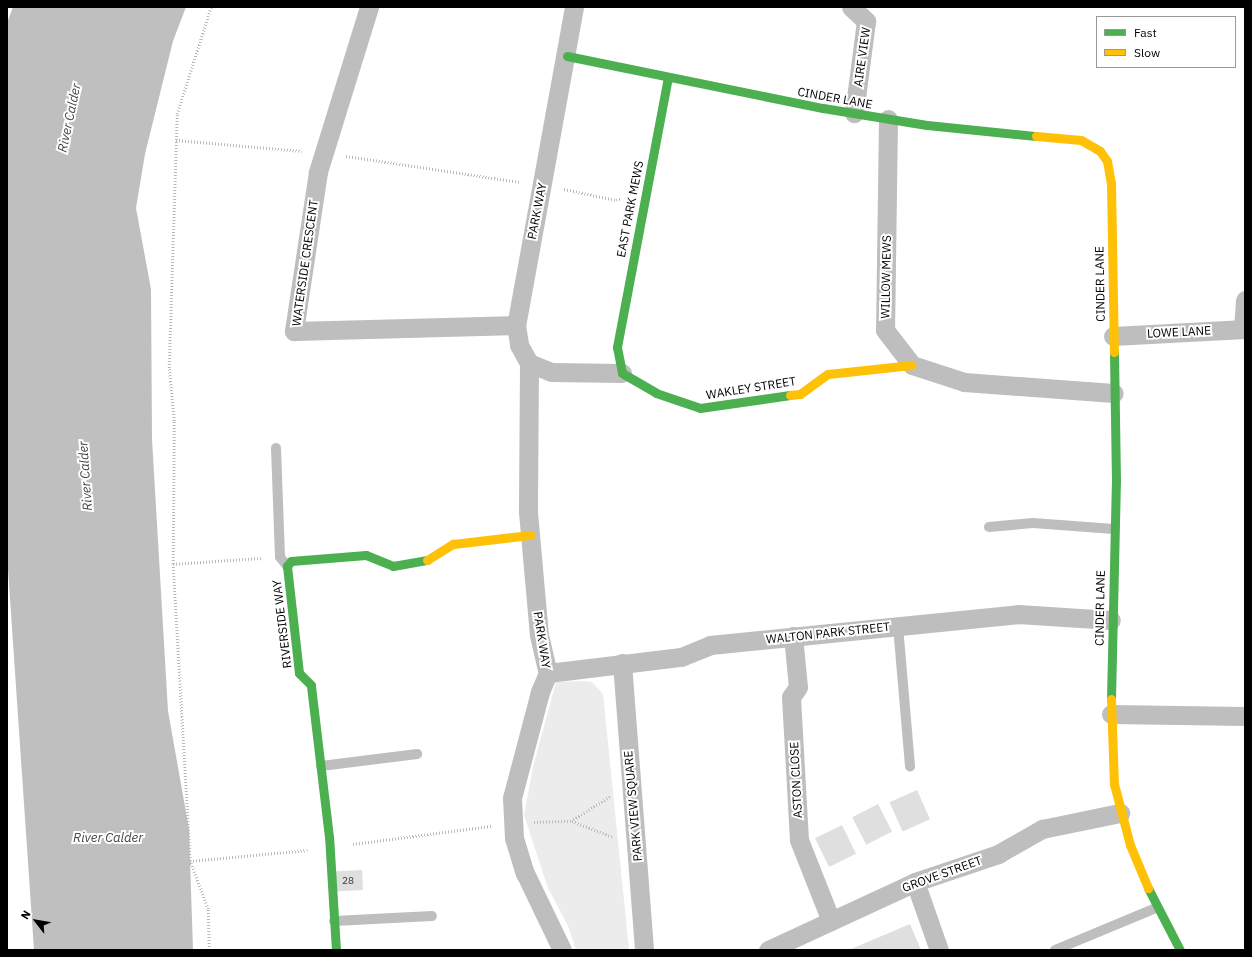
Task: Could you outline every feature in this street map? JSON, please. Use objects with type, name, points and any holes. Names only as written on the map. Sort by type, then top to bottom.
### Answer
[{"type":"street","name":"WATERSIDE CRESCENT","points":[[369,7],[318,172],[294,331],[516,325]]},
{"type":"street","name":"PARK WAY","points":[[562,950],[525,873],[514,838],[514,791],[540,692],[548,673],[539,635],[530,535],[529,363],[519,345],[516,325],[567,56],[574,7]]},
{"type":"street","name":"AIRE VIEW","points":[[851,7],[866,21],[854,113]]},
{"type":"street","name":"CINDER LANE","points":[[567,56],[854,113],[928,126],[1081,140],[1100,151],[1111,171],[1114,393],[1114,529],[1111,620],[1111,714],[1114,784],[1120,813],[1130,845],[1156,908],[1180,950]]},
{"type":"street","name":"EAST PARK MEWS","points":[[622,373],[617,347],[668,76]]},
{"type":"street","name":"WILLOW MEWS","points":[[888,119],[885,330],[912,365]]},
{"type":"street","points":[[1244,329],[1245,300]]},
{"type":"street","name":"LOWE LANE","points":[[1113,336],[1244,329]]},
{"type":"street","points":[[529,363],[551,372],[622,373]]},
{"type":"street","name":"WAKLEY STREET","points":[[622,373],[656,393],[700,408],[800,394],[828,374],[912,365]]},
{"type":"street","points":[[912,365],[964,382],[1114,393]]},
{"type":"street","name":"RIVERSIDE WAY","points":[[336,950],[329,837],[311,685],[299,673],[287,566],[291,561],[366,555],[393,566],[431,559],[453,544],[530,535]]},
{"type":"street","name":"WALTON PARK STREET","points":[[548,673],[681,657],[710,645],[1018,614],[1111,620]]},
{"type":"street","name":"ASTON CLOSE","points":[[792,636],[798,687],[791,696],[798,840],[830,921]]},
{"type":"street","name":"PARK VIEW SQUARE","points":[[622,663],[644,950]]},
{"type":"street","points":[[1111,714],[1245,716]]},
{"type":"street","name":"GROVE STREET","points":[[768,950],[915,882],[998,854],[1042,829],[1120,813]]},
{"type":"street","points":[[915,882],[939,950]]},
{"type":"lane","points":[[276,448],[280,556],[287,566]]},
{"type":"lane","points":[[989,527],[1033,523],[1114,529]]},
{"type":"lane","points":[[898,626],[910,766]]},
{"type":"lane","points":[[321,766],[417,754]]},
{"type":"lane","points":[[1055,950],[1156,908]]},
{"type":"lane","points":[[334,921],[432,916]]},
{"type":"path","points":[[209,950],[208,909],[190,861],[173,564],[174,421],[169,368],[177,114],[212,7]]},
{"type":"path","points":[[176,140],[324,152],[542,185],[616,200],[648,183]]},
{"type":"path","points":[[173,564],[280,556]]},
{"type":"path","points":[[572,821],[615,794],[631,791]]},
{"type":"path","points":[[513,823],[572,821],[636,846]]},
{"type":"shaded area","points":[[556,682],[592,682],[603,694],[629,949],[576,950],[568,926],[548,888],[524,815],[533,767]]},
{"type":"water","name":"River Calder","points":[[13,7],[186,7],[173,41],[145,154],[136,208],[151,289],[152,439],[168,711],[189,829],[193,950],[34,950],[7,555],[7,23]]},
{"type":"building","points":[[917,790],[930,819],[903,831],[890,802]]},
{"type":"building","points":[[878,804],[892,832],[866,845],[852,817]]},
{"type":"building","points":[[842,825],[856,854],[829,867],[815,838]]},
{"type":"building","points":[[362,870],[363,890],[334,891],[333,872]]},
{"type":"building","points":[[910,924],[921,950],[851,950],[851,949]]},
{"type":"traffic: fast","points":[[567,56],[823,108],[927,125],[1036,136]]},
{"type":"traffic: fast","points":[[668,77],[617,347],[622,373],[656,393],[700,408],[790,395]]},
{"type":"traffic: fast","points":[[1111,699],[1116,481],[1114,352]]},
{"type":"traffic: fast","points":[[336,950],[329,837],[311,685],[299,673],[287,566],[291,561],[366,555],[393,566],[427,560]]},
{"type":"traffic: fast","points":[[1148,888],[1180,950]]},
{"type":"traffic: slow","points":[[1036,136],[1081,140],[1100,151],[1107,161],[1111,183],[1114,352]]},
{"type":"traffic: slow","points":[[790,395],[800,394],[828,374],[912,365]]},
{"type":"traffic: slow","points":[[427,560],[453,544],[530,535]]},
{"type":"traffic: slow","points":[[1111,699],[1114,784],[1130,845],[1148,888]]}]
